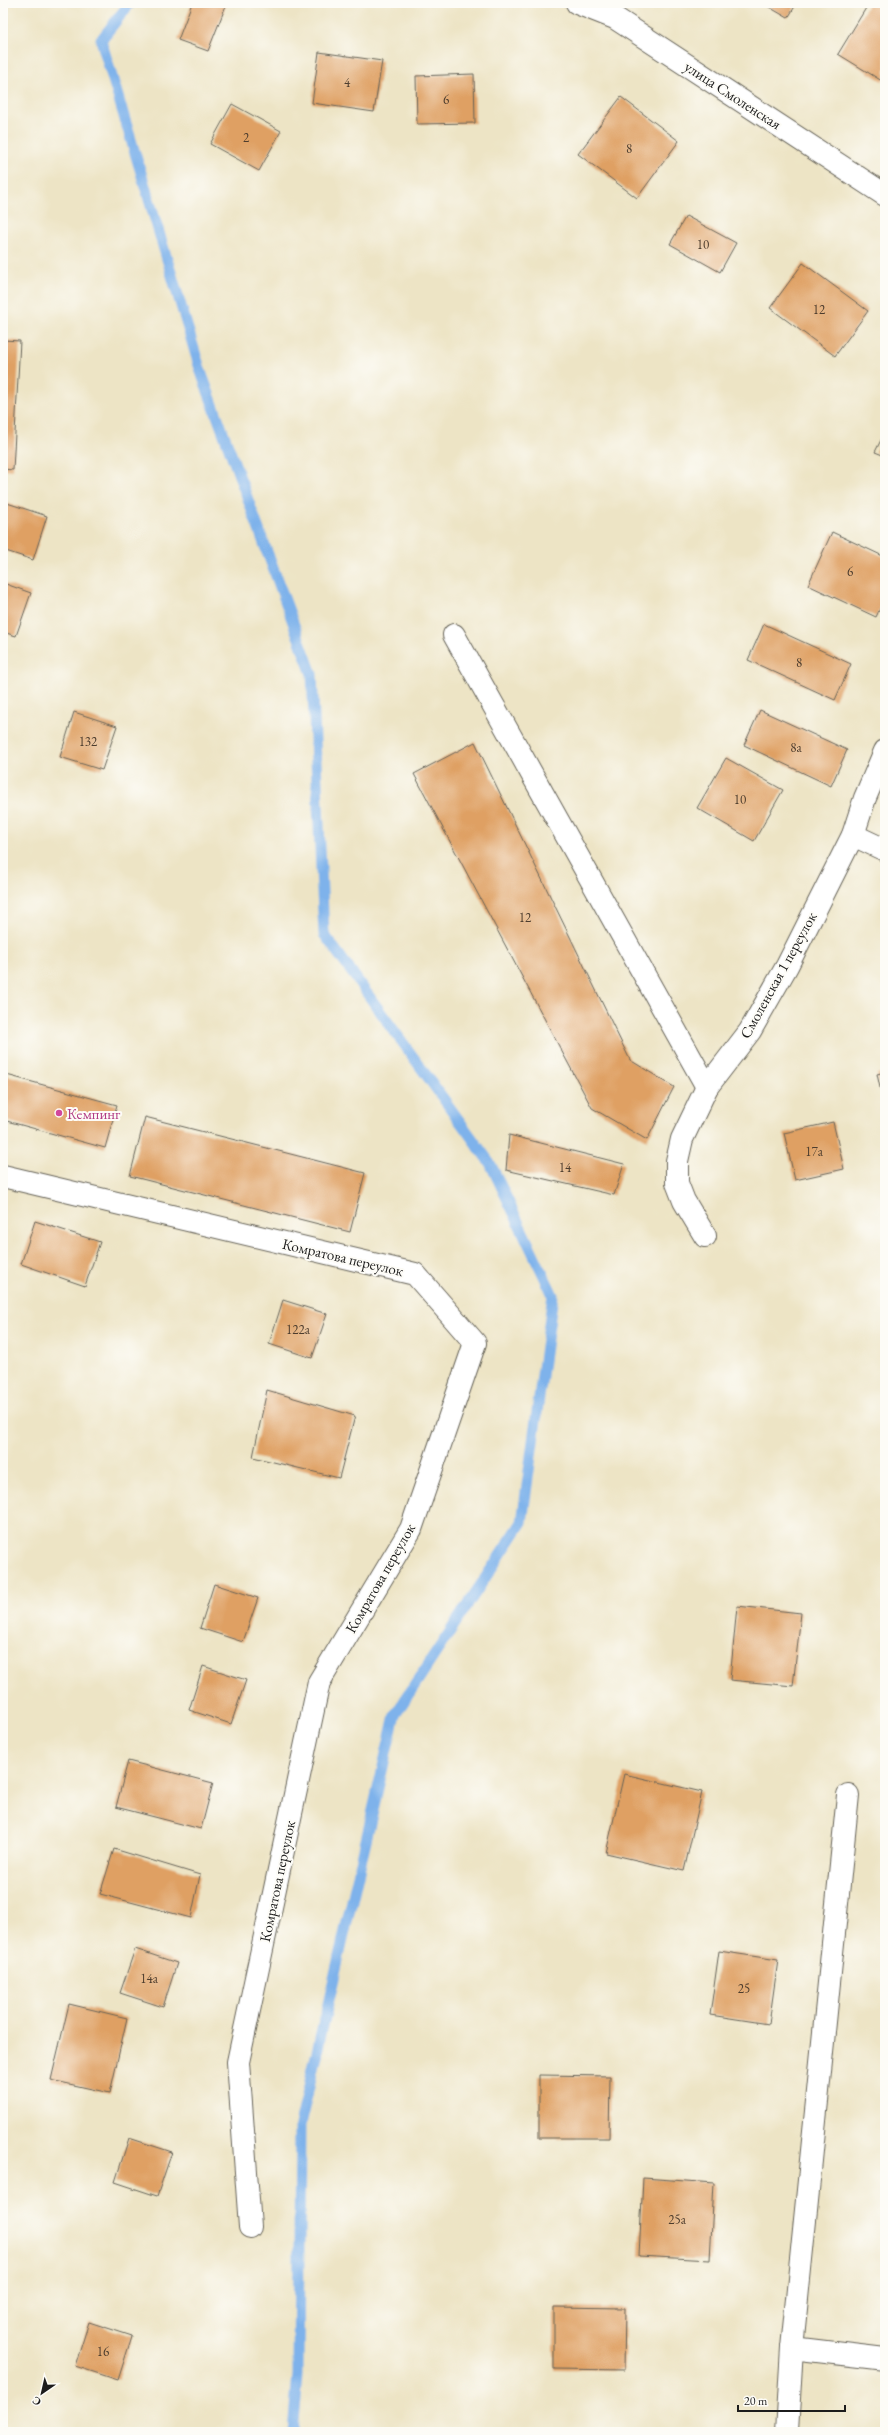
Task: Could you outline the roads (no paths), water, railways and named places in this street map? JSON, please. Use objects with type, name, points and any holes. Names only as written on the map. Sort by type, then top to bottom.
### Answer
[{"type":"street","name":"улица Смоленская","points":[[577,3],[615,18],[885,195]]},
{"type":"street","points":[[454,635],[707,1086]]},
{"type":"street","name":"Смоленская 1 переулок","points":[[705,1236],[684,1201],[676,1183],[677,1161],[682,1139],[707,1086],[750,1031],[787,966],[853,835],[865,798],[885,751]]},
{"type":"street","points":[[853,835],[885,850]]},
{"type":"street","name":"Комратова переулок","points":[[3,1176],[415,1274],[475,1343],[411,1529],[319,1682],[238,2062],[250,2227]]},
{"type":"street","points":[[787,2432],[792,2348],[848,1796]]},
{"type":"street","points":[[792,2348],[885,2359]]},
{"type":"waterway","points":[[130,3],[101,40],[201,372],[312,674],[324,934],[490,1163],[553,1295],[522,1522],[395,1715],[300,2125],[298,2375],[293,2432]]},
{"type":"place","name":"Кемпинг","points":[[59,1113]]}]
